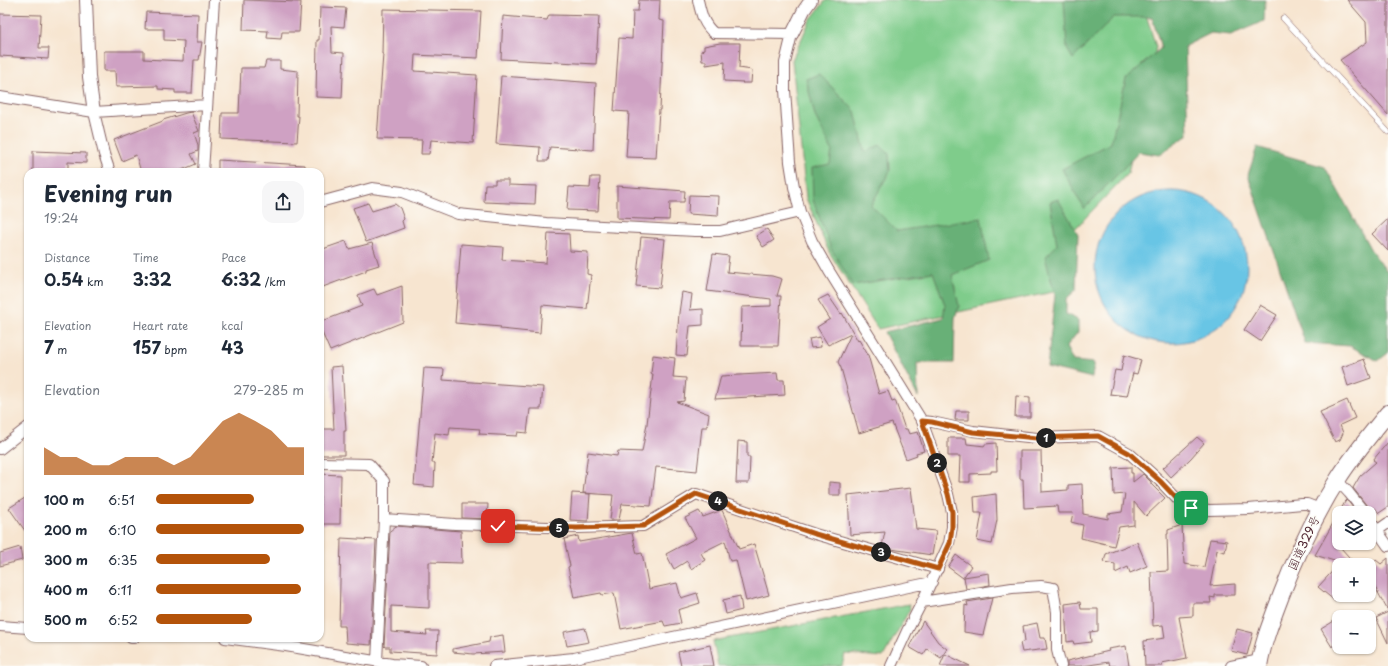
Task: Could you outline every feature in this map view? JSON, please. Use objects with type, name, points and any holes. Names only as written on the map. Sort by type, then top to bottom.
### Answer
[{"type":"highway","name":"国道329号","points":[[1260,663],[1274,615],[1290,572],[1309,529],[1337,480],[1363,443],[1388,413]]},
{"type":"street","points":[[86,0],[89,77],[100,140],[109,168]]},
{"type":"street","points":[[203,168],[214,0]]},
{"type":"street","points":[[698,0],[702,16],[708,28],[714,33],[792,34]]},
{"type":"street","points":[[811,0],[804,10],[792,34],[785,63],[785,90],[790,162],[800,212],[812,241],[829,271],[922,421],[948,494],[952,512],[950,543],[890,666]]},
{"type":"street","points":[[0,96],[94,112],[207,105]]},
{"type":"street","points":[[324,201],[372,188],[402,192],[458,214],[546,223],[695,231],[720,231],[800,212]]},
{"type":"street","points":[[922,421],[973,432],[1037,438],[1098,436],[1129,453],[1160,481],[1178,500],[1191,508],[1209,510],[1249,509],[1308,504],[1320,509]]},
{"type":"street","points":[[0,449],[24,433]]},
{"type":"street","points":[[324,463],[369,464],[384,481],[384,519],[377,661]]},
{"type":"street","points":[[1337,480],[1359,506]]},
{"type":"street","points":[[384,519],[455,524],[577,528],[643,526],[696,494],[815,534],[938,569]]},
{"type":"street","points":[[1378,530],[1388,523]]},
{"type":"street","points":[[1376,528],[1388,546]]},
{"type":"street","points":[[494,666],[574,658],[932,582]]},
{"type":"street","points":[[922,602],[1012,588],[1041,586],[1053,588],[1057,612],[1057,650],[1061,666]]},
{"type":"street","points":[[0,626],[24,628]]},
{"type":"street","points":[[285,642],[392,664],[421,666]]},
{"type":"street","points":[[1231,666],[1260,663]]},
{"type":"lane","points":[[1283,18],[1388,132]]},
{"type":"green space","points":[[826,0],[1136,0],[1145,11],[1156,47],[1128,173],[1071,233],[1072,288],[878,329],[829,252],[806,198],[792,60],[810,20]]},
{"type":"green space","points":[[1064,0],[1265,0],[1264,21],[1231,35],[1211,33],[1185,46],[1188,135],[1159,155],[1139,152],[1084,209],[1062,169],[1111,143],[1126,79],[1161,48],[1152,17],[1114,17],[1073,59],[1067,49]]},
{"type":"green space","points":[[819,74],[855,111],[865,152],[880,145],[889,154],[890,171],[871,205],[897,231],[981,218],[989,260],[952,275],[959,306],[955,318],[954,363],[917,363],[918,397],[884,332],[943,318],[945,305],[933,272],[853,285],[831,249],[813,200],[812,168],[830,164],[832,150],[815,116],[806,79]]},
{"type":"green space","points":[[1257,147],[1325,167],[1371,250],[1388,273],[1388,353],[1378,361],[1350,346],[1305,343],[1248,175]]},
{"type":"green space","points":[[1058,199],[1078,234],[1076,290],[1066,299],[1066,314],[1078,320],[1078,332],[1066,347],[1073,361],[1094,363],[1092,378],[1047,367],[1055,295],[1045,257],[1057,245],[1050,202]]},
{"type":"green space","points":[[909,604],[910,609],[883,657],[845,654],[842,666],[718,666],[713,641]]},
{"type":"water","points":[[1171,191],[1200,197],[1207,200],[1225,213],[1238,231],[1241,238],[1247,267],[1241,296],[1238,303],[1225,321],[1207,334],[1200,337],[1171,343],[1142,337],[1135,334],[1117,321],[1104,303],[1101,296],[1095,267],[1101,238],[1104,231],[1117,213],[1135,200],[1142,197]]},
{"type":"building","points":[[244,0],[301,2],[299,32],[282,32],[281,39],[267,38],[268,31],[243,30]]},
{"type":"building","points":[[639,0],[660,0],[659,20],[664,21],[656,158],[626,157],[629,112],[614,111],[619,38],[632,39],[633,11],[638,11]]},
{"type":"building","points":[[1347,0],[1388,0],[1388,115],[1340,60],[1367,42],[1366,22]]},
{"type":"building","points":[[320,7],[346,8],[344,27],[331,26],[332,52],[344,53],[342,98],[316,97],[317,40],[319,40]]},
{"type":"building","points":[[383,9],[481,11],[478,58],[415,55],[414,71],[477,75],[473,143],[431,140],[429,154],[421,154],[422,140],[377,139],[383,54]]},
{"type":"building","points":[[146,12],[198,14],[197,42],[202,42],[199,60],[194,60],[192,93],[175,93],[175,90],[158,89],[158,86],[116,87],[115,71],[104,71],[104,51],[144,51],[144,59],[183,61],[184,41],[164,40],[164,29],[145,29]]},
{"type":"building","points":[[0,14],[41,15],[39,48],[49,48],[48,59],[0,56]]},
{"type":"building","points":[[549,15],[599,16],[596,64],[501,59],[503,16],[547,20]]},
{"type":"building","points":[[720,43],[740,43],[739,68],[752,70],[751,83],[724,81],[725,62],[706,65],[706,61],[702,61],[701,51],[704,50],[704,46]]},
{"type":"building","points":[[266,61],[280,61],[280,69],[298,71],[297,116],[299,116],[297,142],[221,139],[222,113],[239,113],[241,68],[264,68]]},
{"type":"building","points":[[501,76],[596,83],[593,150],[550,147],[548,161],[539,161],[540,147],[496,144]]},
{"type":"building","points":[[191,112],[199,131],[194,133],[198,145],[198,151],[191,154],[196,164],[186,168],[140,168],[136,155],[122,161],[114,140],[163,120]]},
{"type":"building","points":[[33,151],[86,153],[86,163],[68,162],[68,168],[33,168]]},
{"type":"building","points":[[218,160],[305,165],[305,168],[218,168]]},
{"type":"building","points":[[591,177],[600,177],[598,211],[567,210],[569,187],[590,188]]},
{"type":"building","points":[[495,180],[508,180],[508,185],[536,186],[535,204],[484,202],[485,184],[495,184]]},
{"type":"building","points":[[617,186],[685,191],[684,202],[670,202],[669,220],[617,218]]},
{"type":"building","points":[[689,195],[719,196],[718,216],[688,214]]},
{"type":"building","points":[[368,203],[372,211],[395,204],[400,208],[404,219],[402,221],[404,228],[366,242],[353,208]]},
{"type":"building","points":[[1388,219],[1388,251],[1372,234]]},
{"type":"building","points":[[767,229],[774,240],[763,247],[756,236]]},
{"type":"building","points":[[548,233],[569,234],[570,251],[588,252],[587,274],[591,275],[587,309],[542,305],[540,333],[500,329],[501,327],[455,323],[461,244],[503,247],[502,260],[546,263]]},
{"type":"building","points":[[641,237],[665,239],[660,288],[636,286]]},
{"type":"building","points":[[346,241],[349,249],[372,243],[379,265],[324,287],[324,249]]},
{"type":"building","points":[[713,254],[729,256],[727,272],[772,276],[782,279],[777,296],[781,296],[778,346],[741,346],[742,307],[771,306],[771,299],[707,291]]},
{"type":"building","points":[[402,286],[403,322],[330,351],[324,337],[324,320],[362,306],[358,295],[374,289],[377,295]]},
{"type":"building","points":[[682,292],[692,294],[690,310],[703,309],[703,325],[690,326],[687,356],[676,355]]},
{"type":"building","points":[[828,295],[841,314],[842,313],[868,355],[879,394],[888,391],[892,401],[895,400],[905,429],[907,429],[909,434],[918,432],[924,451],[916,453],[917,455],[906,459],[892,423],[859,433],[838,362],[851,334],[828,345],[817,327],[830,319],[818,300]]},
{"type":"building","points":[[1260,305],[1277,315],[1260,341],[1244,330]]},
{"type":"building","points":[[820,337],[821,347],[811,348],[809,339]]},
{"type":"building","points":[[653,355],[675,358],[673,377],[686,378],[684,401],[677,402],[709,414],[707,427],[702,427],[697,471],[656,467],[651,506],[622,504],[619,520],[610,520],[613,495],[583,493],[588,452],[617,456],[618,451],[642,452],[653,374],[651,374]]},
{"type":"building","points":[[1124,355],[1141,360],[1137,374],[1133,373],[1127,396],[1110,394],[1115,370],[1121,371]]},
{"type":"building","points":[[1364,359],[1371,378],[1348,386],[1342,367]]},
{"type":"building","points":[[342,366],[346,431],[344,431],[344,455],[324,455],[324,429],[334,429],[331,367]]},
{"type":"building","points":[[424,368],[444,369],[443,380],[543,387],[541,409],[530,409],[527,433],[518,432],[517,436],[479,434],[480,429],[450,427],[449,435],[435,433],[432,463],[435,463],[434,487],[414,485]]},
{"type":"building","points":[[777,373],[778,380],[784,380],[785,395],[715,399],[721,376]]},
{"type":"building","points":[[1016,396],[1030,397],[1030,417],[1015,417]]},
{"type":"building","points":[[1347,400],[1355,418],[1340,425],[1343,433],[1340,440],[1335,442],[1320,412]]},
{"type":"building","points":[[956,411],[969,411],[969,420],[955,420]]},
{"type":"building","points":[[1197,437],[1204,443],[1171,477],[1163,468]]},
{"type":"building","points":[[948,438],[966,438],[967,444],[985,446],[985,444],[996,443],[997,471],[991,471],[991,473],[970,474],[970,482],[959,482],[960,456],[948,456]]},
{"type":"building","points":[[738,441],[747,442],[747,457],[750,457],[749,483],[736,483]]},
{"type":"building","points":[[1388,442],[1388,507],[1379,513],[1376,509],[1376,506],[1367,506],[1353,488],[1360,476],[1376,462],[1373,460]]},
{"type":"building","points":[[1020,451],[1041,451],[1042,492],[1068,490],[1068,485],[1082,484],[1083,514],[1108,519],[1108,514],[1122,512],[1125,494],[1114,495],[1113,468],[1131,467],[1133,482],[1143,474],[1165,498],[1146,516],[1134,502],[1134,525],[1119,527],[1114,546],[1081,538],[1083,525],[1071,522],[1073,513],[1058,513],[1057,506],[1024,508],[1023,479],[1020,479]]},
{"type":"building","points":[[324,474],[341,475],[340,524],[324,524]]},
{"type":"building","points":[[829,482],[840,483],[840,495],[829,495]]},
{"type":"building","points":[[911,488],[916,529],[936,531],[932,555],[891,549],[882,546],[885,532],[850,535],[848,495]]},
{"type":"building","points":[[572,493],[590,494],[588,521],[570,520]]},
{"type":"building","points":[[996,494],[997,520],[992,544],[977,541],[982,513],[975,513],[974,497]]},
{"type":"building","points":[[24,499],[24,529],[9,508]]},
{"type":"building","points":[[1347,500],[1352,506],[1343,506]]},
{"type":"building","points":[[462,504],[488,504],[487,519],[462,518]]},
{"type":"building","points":[[722,510],[739,549],[754,544],[769,595],[746,601],[736,560],[730,561],[725,541],[701,553],[705,560],[691,569],[687,561],[674,569],[666,554],[696,538],[685,518],[699,511],[703,517]]},
{"type":"building","points":[[1182,525],[1184,564],[1204,567],[1210,539],[1227,541],[1225,552],[1217,550],[1210,586],[1235,584],[1235,595],[1215,595],[1215,598],[1210,597],[1211,603],[1193,603],[1193,616],[1179,617],[1187,658],[1162,663],[1163,666],[1145,666],[1144,641],[1165,638],[1163,625],[1153,626],[1151,572],[1168,571],[1168,530]]},
{"type":"building","points":[[1332,525],[1332,550],[1343,550],[1350,558],[1332,558],[1332,560],[1315,555]]},
{"type":"building","points":[[396,526],[461,531],[462,563],[429,562],[429,608],[391,606],[391,632],[427,635],[426,631],[438,631],[437,654],[390,651],[390,647],[384,646],[390,531]]},
{"type":"building","points":[[632,533],[637,554],[642,553],[649,589],[677,583],[681,598],[697,593],[700,603],[678,610],[681,623],[665,626],[663,621],[621,629],[614,593],[602,595],[601,593],[574,598],[568,567],[570,566],[564,539],[578,536],[579,542]]},
{"type":"building","points":[[341,538],[376,540],[371,645],[346,643],[345,626],[339,626]]},
{"type":"building","points":[[1137,542],[1147,566],[1130,573],[1128,567],[1115,573],[1115,564],[1104,562],[1106,554]]},
{"type":"building","points":[[20,547],[22,560],[0,566],[0,553]]},
{"type":"building","points":[[956,555],[971,566],[963,578],[948,567]]},
{"type":"building","points":[[1388,558],[1388,611],[1376,589],[1376,560],[1381,564]]},
{"type":"building","points":[[1332,572],[1332,599],[1318,587]]},
{"type":"building","points":[[989,573],[990,585],[966,589],[964,577]]},
{"type":"building","points":[[740,596],[742,610],[726,614],[723,600]]},
{"type":"building","points":[[992,598],[983,635],[964,632],[965,605],[968,606],[967,602]]},
{"type":"building","points":[[1080,602],[1081,609],[1098,609],[1098,631],[1090,632],[1091,642],[1074,644],[1073,641],[1067,642],[1065,604]]},
{"type":"building","points":[[1388,612],[1388,643],[1376,618]]},
{"type":"building","points":[[923,621],[938,642],[947,649],[941,658],[927,649],[923,655],[909,647]]},
{"type":"building","points":[[1332,622],[1332,647],[1321,629]]},
{"type":"building","points":[[1037,623],[1040,638],[1045,638],[1047,649],[1022,652],[1020,643],[1025,641],[1023,626]]},
{"type":"building","points":[[585,628],[589,642],[567,646],[564,632]]},
{"type":"building","points":[[1237,629],[1253,633],[1247,655],[1231,651]]},
{"type":"building","points":[[503,635],[505,652],[473,654],[453,652],[453,649],[489,642],[490,637]]},
{"type":"building","points":[[710,645],[714,666],[681,666],[678,652]]},
{"type":"building","points":[[1126,646],[1129,666],[1110,666],[1109,662],[1082,666],[1067,666],[1067,661],[1109,651],[1108,649]]},
{"type":"building","points":[[945,654],[970,666],[940,666]]},
{"type":"route","points":[[498,526],[611,528],[643,526],[696,494],[815,534],[938,569],[950,543],[952,512],[948,494],[922,421],[973,432],[1037,438],[1098,436],[1129,453],[1160,481],[1178,500],[1191,508]]}]
